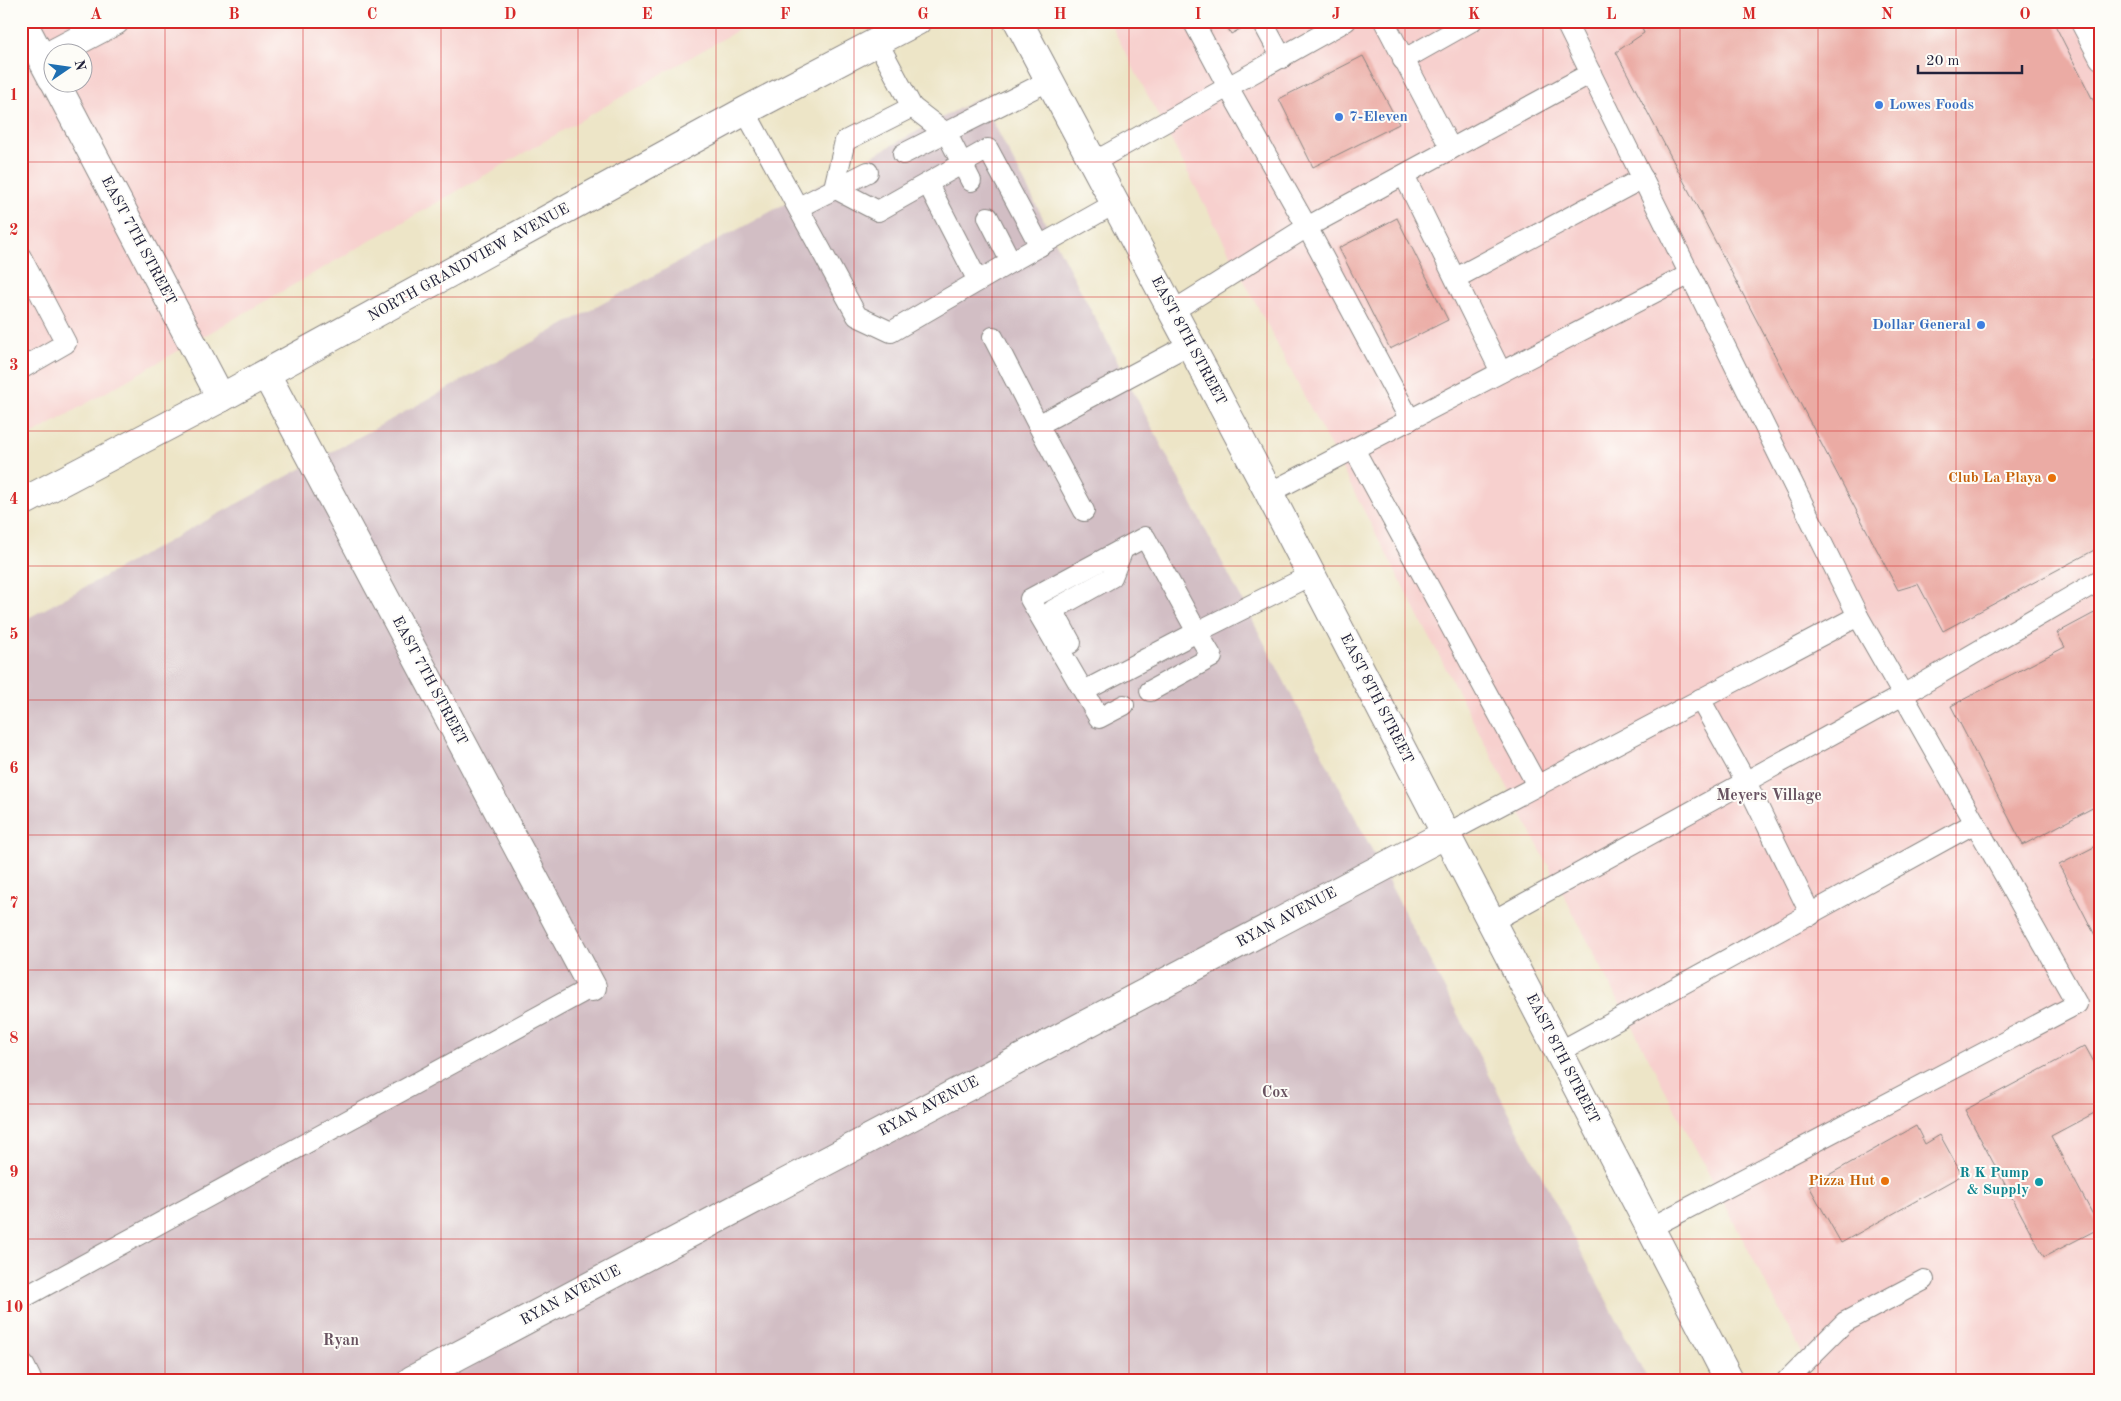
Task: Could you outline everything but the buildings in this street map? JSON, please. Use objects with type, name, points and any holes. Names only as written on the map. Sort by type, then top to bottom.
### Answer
[{"type":"main road","name":"EAST 7TH STREET","points":[[22,21],[42,50]]},
{"type":"main road","points":[[85,42],[115,21]]},
{"type":"main road","name":"NORTH GRANDVIEW AVENUE","points":[[21,503],[266,374],[745,111],[917,21]]},
{"type":"main road","name":"EAST 8TH STREET","points":[[1018,21],[1269,493],[1729,1380]]},
{"type":"main road","name":"EAST 7TH STREET","points":[[66,92],[221,398]]},
{"type":"main road","name":"EAST 7TH STREET","points":[[266,374],[592,987]]},
{"type":"main road","name":"RYAN AVENUE","points":[[412,1380],[1446,834]]},
{"type":"main road","points":[[21,1368],[27,1380]]},
{"type":"lane","points":[[1193,21],[1307,226],[1410,420]]},
{"type":"lane","points":[[1262,21],[1282,58]]},
{"type":"lane","points":[[1092,163],[1282,58],[1314,29],[1346,21]]},
{"type":"lane","points":[[1384,21],[1451,149]]},
{"type":"lane","points":[[1403,60],[1472,21]]},
{"type":"lane","points":[[1565,21],[1858,616],[2078,1004],[1650,1228]]},
{"type":"lane","points":[[2080,21],[2100,59]]},
{"type":"lane","points":[[878,43],[912,107],[947,134],[967,173]]},
{"type":"lane","points":[[1173,311],[1307,226],[1591,73]]},
{"type":"lane","points":[[903,154],[947,134],[1050,80]]},
{"type":"lane","points":[[834,188],[845,141],[912,107]]},
{"type":"lane","points":[[745,111],[858,316],[891,332],[1114,204]]},
{"type":"lane","points":[[834,188],[878,211],[928,184],[967,173],[988,149],[1040,246]]},
{"type":"lane","points":[[799,207],[868,172]]},
{"type":"lane","points":[[1404,175],[1501,372]]},
{"type":"lane","points":[[1456,278],[1643,178]]},
{"type":"lane","points":[[928,184],[978,281]]},
{"type":"lane","points":[[988,217],[1011,262]]},
{"type":"lane","points":[[21,257],[66,343],[21,369]]},
{"type":"lane","points":[[1269,493],[1690,274]]},
{"type":"lane","points":[[992,338],[1084,511]]},
{"type":"lane","points":[[1038,425],[1190,344]]},
{"type":"lane","points":[[1354,449],[1537,785]]},
{"type":"lane","points":[[1124,705],[1099,718],[1030,599],[1145,537],[1212,657],[1150,691]]},
{"type":"lane","points":[[1080,685],[1197,632],[1311,575]]},
{"type":"lane","points":[[1491,922],[1902,695],[2100,580]]},
{"type":"lane","points":[[1446,834],[1858,616]]},
{"type":"lane","points":[[1700,699],[1746,782],[1811,915]]},
{"type":"lane","points":[[1559,1052],[1811,915],[1975,823]]},
{"type":"lane","points":[[21,1299],[592,987]]},
{"type":"lane","points":[[1787,1380],[1845,1322],[1924,1280]]},
{"type":"shaded area","points":[[21,21],[754,21],[21,441]]},
{"type":"shaded area","points":[[1109,21],[2100,21],[2100,1380],[1816,1380]]},
{"type":"shaded area","points":[[980,97],[1648,1380],[21,1380],[21,622]]},
{"type":"place","name":"Lowes Foods","points":[[1879,105]]},
{"type":"place","name":"7-Eleven","points":[[1339,117]]},
{"type":"place","name":"Dollar General","points":[[1981,325]]},
{"type":"place","name":"Club La Playa","points":[[2052,478]]},
{"type":"place","name":"Pizza Hut","points":[[1885,1181]]},
{"type":"place","name":"R K Pump & Supply","points":[[2039,1182]]},
{"type":"district","name":"Meyers Village","points":[[1769,796]]},
{"type":"district","name":"Cox","points":[[1275,1093]]},
{"type":"district","name":"Ryan","points":[[341,1341]]}]
